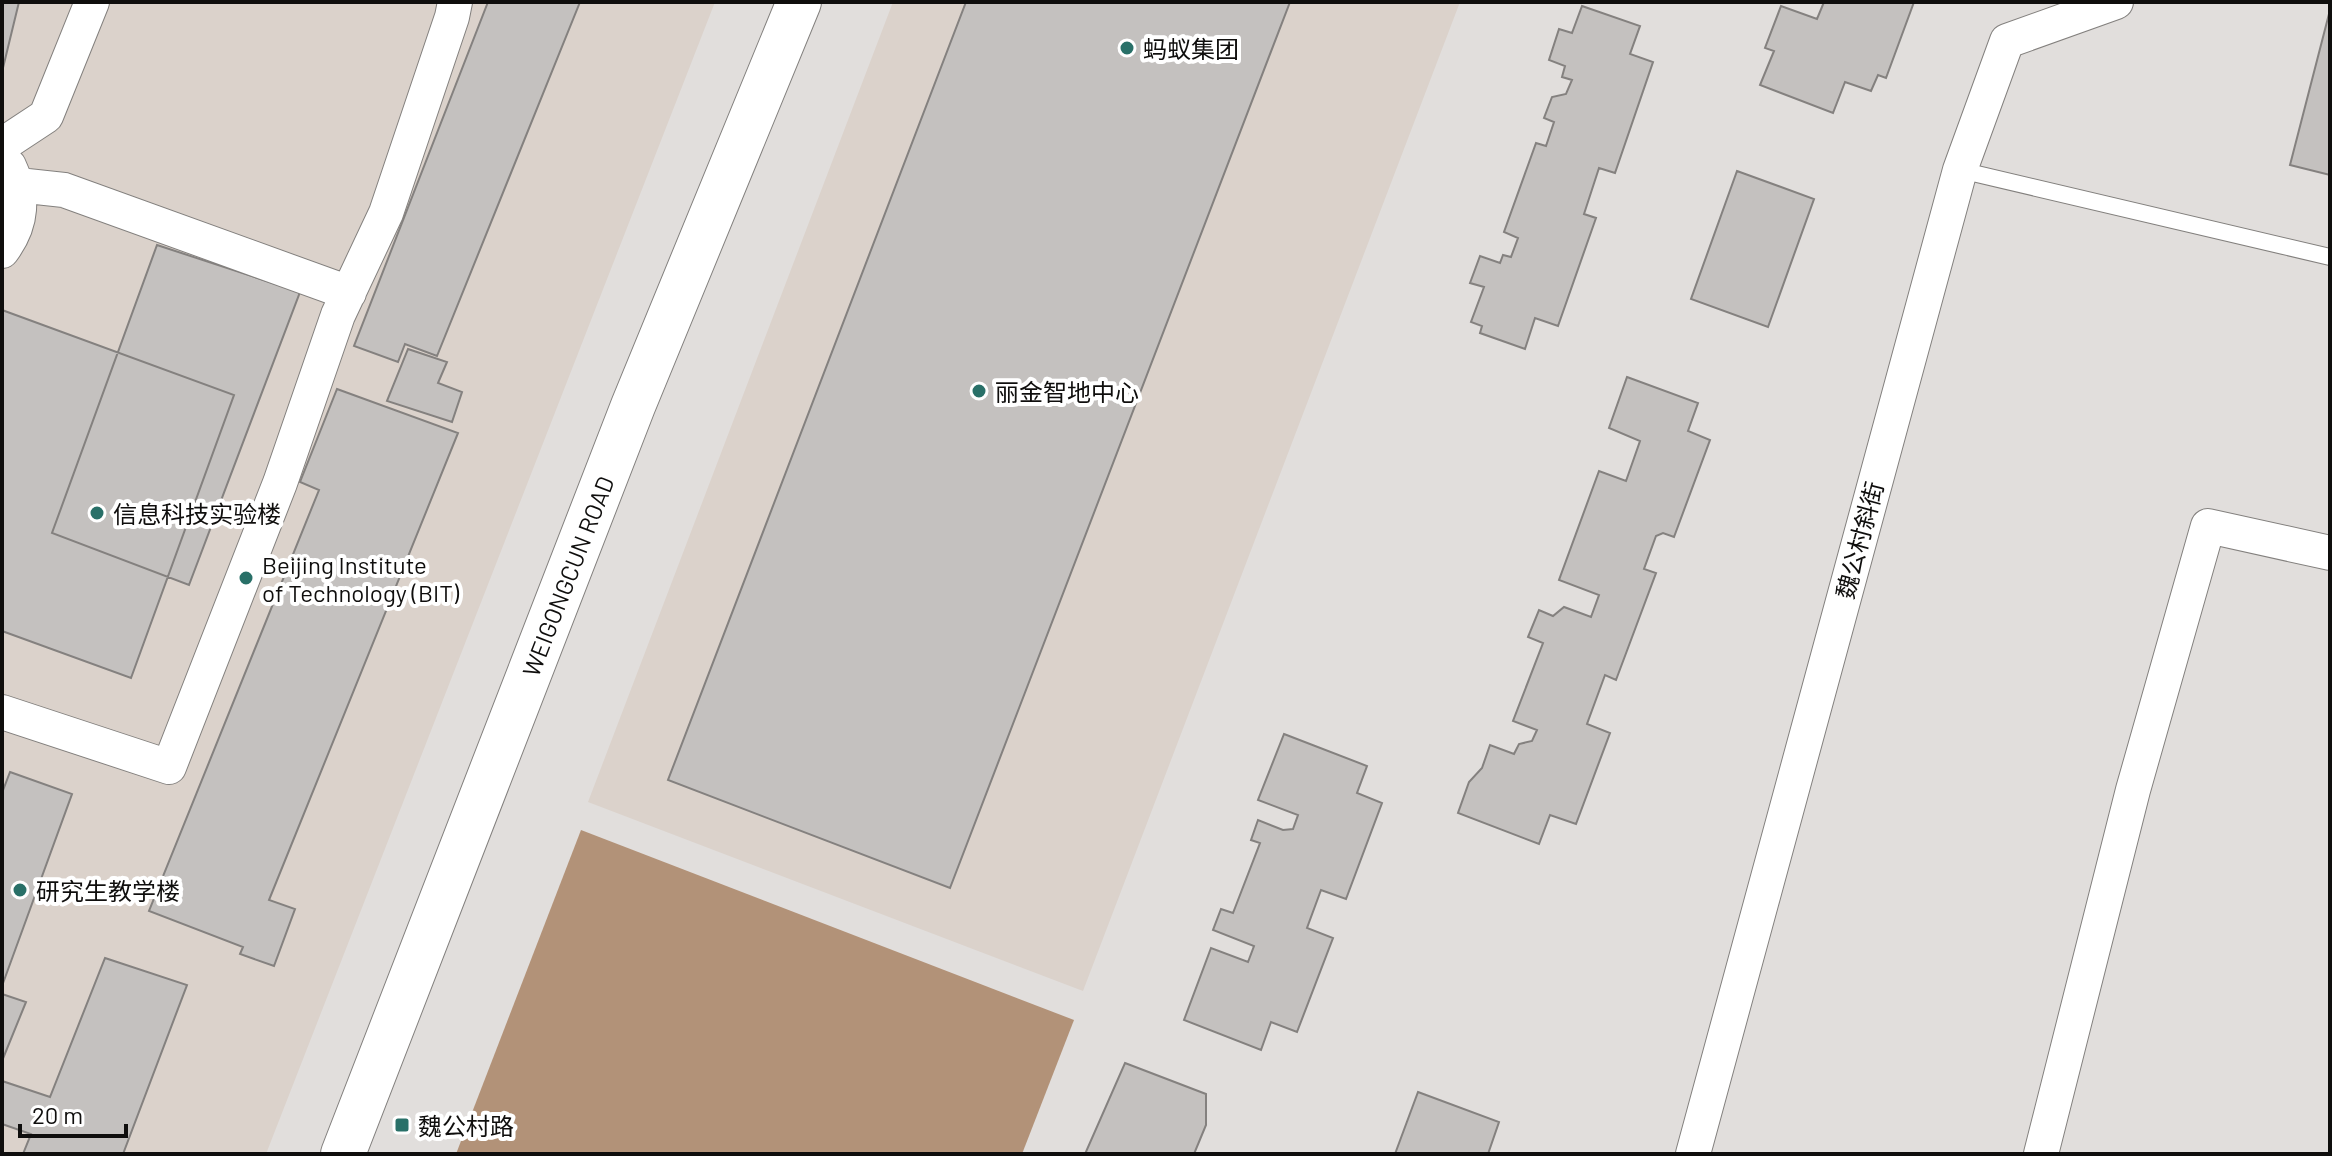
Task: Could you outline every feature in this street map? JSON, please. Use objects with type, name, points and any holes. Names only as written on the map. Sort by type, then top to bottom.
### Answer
[{"type":"street","points":[[2,145],[46,116],[92,2]]},
{"type":"street","points":[[2,712],[169,767],[280,483],[349,293],[386,213],[455,2]]},
{"type":"street","name":"WEIGONGCUN ROAD","points":[[343,1154],[633,406],[799,2]]},
{"type":"street","name":"魏公村斜街","points":[[1693,1154],[1960,170],[2007,41],[2116,2]]},
{"type":"street","points":[[10,172],[349,293]]},
{"type":"street","points":[[2,251],[16,230],[20,208],[10,172]]},
{"type":"street","points":[[2041,1154],[2133,790],[2208,526],[2330,553]]},
{"type":"lane","points":[[1960,170],[2330,257]]},
{"type":"shaded area","name":"Beijing Institute of Technology (BIT)","points":[[2,2],[715,2],[266,1154],[2,1154]]},
{"type":"shaded area","points":[[893,2],[1460,2],[1083,991],[588,802]]},
{"type":"shaded area","points":[[581,830],[1074,1020],[1022,1154],[456,1154]]},
{"type":"building","points":[[2,2],[19,2],[2,72]]},
{"type":"building","points":[[488,2],[580,2],[437,356],[405,344],[398,362],[354,346]]},
{"type":"building","name":"丽金智地中心","points":[[966,2],[1290,2],[950,888],[668,780]]},
{"type":"building","points":[[1824,2],[1914,2],[1886,78],[1878,75],[1871,91],[1845,82],[1833,113],[1760,85],[1774,51],[1765,48],[1781,6],[1817,19]]},
{"type":"building","points":[[1582,6],[1640,26],[1630,54],[1653,62],[1615,173],[1599,168],[1584,214],[1596,218],[1558,326],[1535,318],[1525,349],[1480,333],[1482,326],[1471,322],[1484,287],[1470,283],[1480,256],[1500,263],[1503,255],[1511,257],[1518,238],[1504,232],[1536,143],[1546,146],[1554,122],[1544,118],[1552,97],[1566,94],[1572,80],[1562,77],[1565,66],[1549,60],[1559,29],[1572,33]]},
{"type":"building","points":[[2330,10],[2330,175],[2290,165]]},
{"type":"building","points":[[1737,171],[1814,199],[1768,327],[1691,299]]},
{"type":"building","points":[[157,245],[300,292],[189,585],[52,533]]},
{"type":"building","name":"信息科技实验楼","points":[[2,310],[234,395],[131,678],[2,631]]},
{"type":"building","points":[[408,349],[447,362],[438,383],[462,392],[452,422],[387,401]]},
{"type":"building","points":[[1627,377],[1698,403],[1688,431],[1710,440],[1674,537],[1663,533],[1656,536],[1644,569],[1656,573],[1616,680],[1605,675],[1587,724],[1610,733],[1576,824],[1550,815],[1539,844],[1458,813],[1469,782],[1482,768],[1490,745],[1514,754],[1519,744],[1532,741],[1537,730],[1513,721],[1543,643],[1528,637],[1539,610],[1553,616],[1564,607],[1591,617],[1599,595],[1559,580],[1599,471],[1626,481],[1640,441],[1609,428]]},
{"type":"building","points":[[337,389],[458,433],[269,900],[295,909],[274,966],[240,954],[243,947],[149,911],[319,490],[300,482]]},
{"type":"building","points":[[1284,734],[1367,766],[1357,793],[1382,803],[1346,899],[1321,890],[1307,928],[1333,938],[1297,1032],[1271,1022],[1261,1050],[1184,1020],[1211,948],[1248,962],[1254,946],[1213,930],[1221,909],[1233,913],[1260,843],[1251,840],[1258,820],[1283,830],[1293,829],[1298,815],[1258,800]]},
{"type":"building","name":"研究生教学楼","points":[[10,772],[72,794],[2,986],[2,793]]},
{"type":"building","points":[[105,958],[187,985],[123,1154],[23,1154],[31,1134],[2,1124],[2,1081],[50,1097]]},
{"type":"building","points":[[2,994],[26,1002],[2,1061]]},
{"type":"building","points":[[1125,1063],[1206,1094],[1206,1125],[1194,1154],[1085,1154]]},
{"type":"building","points":[[1418,1092],[1499,1122],[1488,1154],[1395,1154]]},
{"type":"place","name":"蚂蚁集团","points":[[1127,48]]},
{"type":"place","name":"丽金智地中心","points":[[979,391]]},
{"type":"place","name":"信息科技实验楼","points":[[97,513]]},
{"type":"place","name":"Beijing Institute of Technology (BIT)","points":[[246,578]]},
{"type":"place","name":"研究生教学楼","points":[[20,890]]},
{"type":"place","name":"魏公村路","points":[[402,1125]]}]
